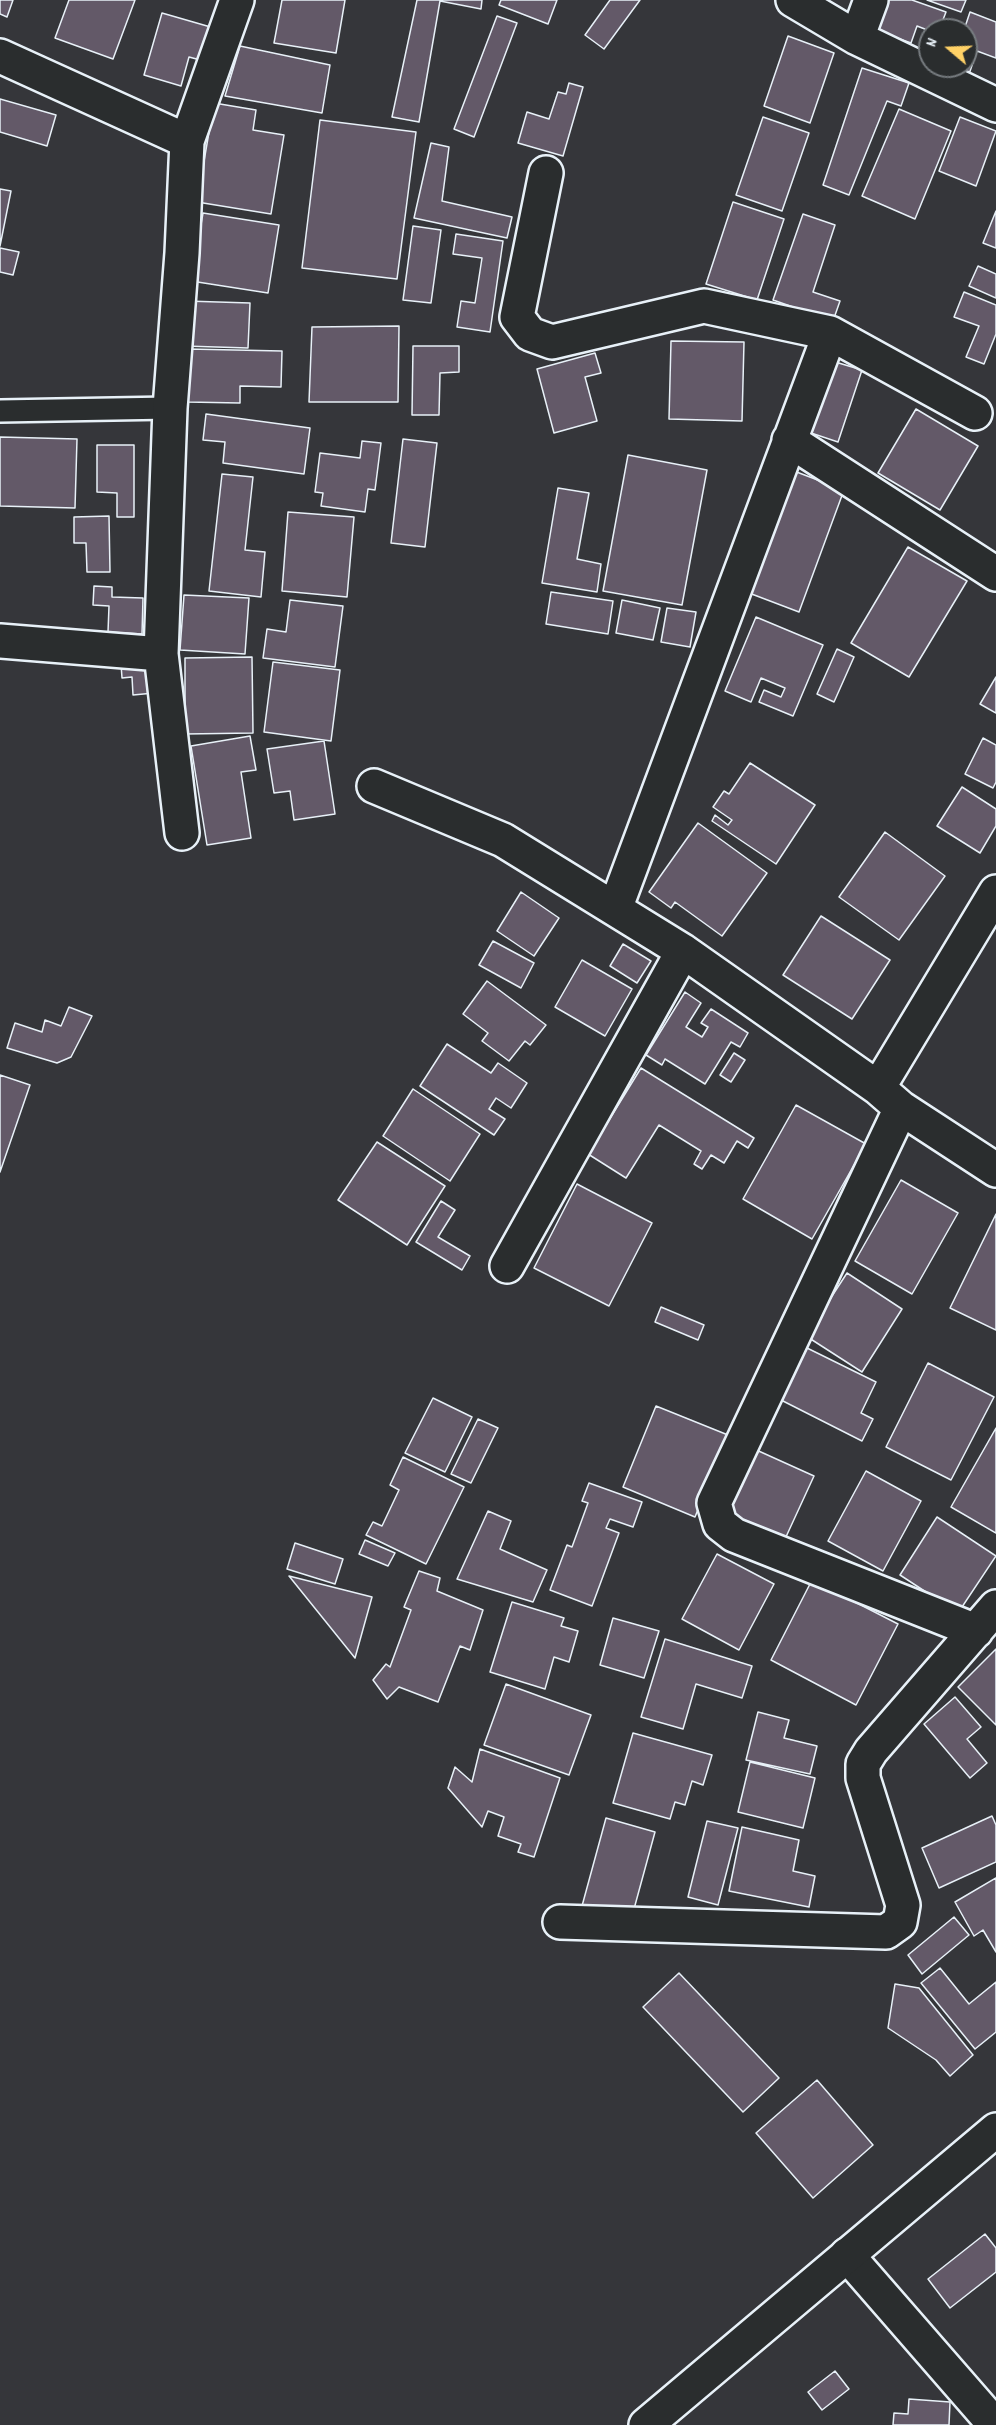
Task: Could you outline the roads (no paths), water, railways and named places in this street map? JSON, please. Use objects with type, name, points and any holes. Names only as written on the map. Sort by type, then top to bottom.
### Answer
[{"type":"street","points":[[182,833],[161,654],[170,408],[182,253],[187,141],[237,0]]},
{"type":"street","points":[[793,0],[857,38],[996,105]]},
{"type":"street","points":[[857,38],[871,0]]},
{"type":"street","points":[[0,56],[187,141]]},
{"type":"street","points":[[546,173],[517,317],[530,334],[552,342],[704,306],[831,333],[975,413]]},
{"type":"street","points":[[615,909],[831,333]]},
{"type":"street","points":[[789,440],[996,574]]},
{"type":"street","points":[[0,641],[161,654]]},
{"type":"street","points":[[374,786],[503,840],[615,909],[683,951],[996,1170]]},
{"type":"street","points":[[560,1922],[886,1932],[900,1922],[903,1905],[863,1778],[863,1764],[871,1751],[986,1619],[734,1535],[720,1524],[714,1503],[890,1098],[996,892]]},
{"type":"street","points":[[507,1266],[683,951]]},
{"type":"street","points":[[646,2425],[996,2130]]},
{"type":"street","points":[[847,2255],[995,2425]]},
{"type":"lane","points":[[0,411],[170,408]]}]
